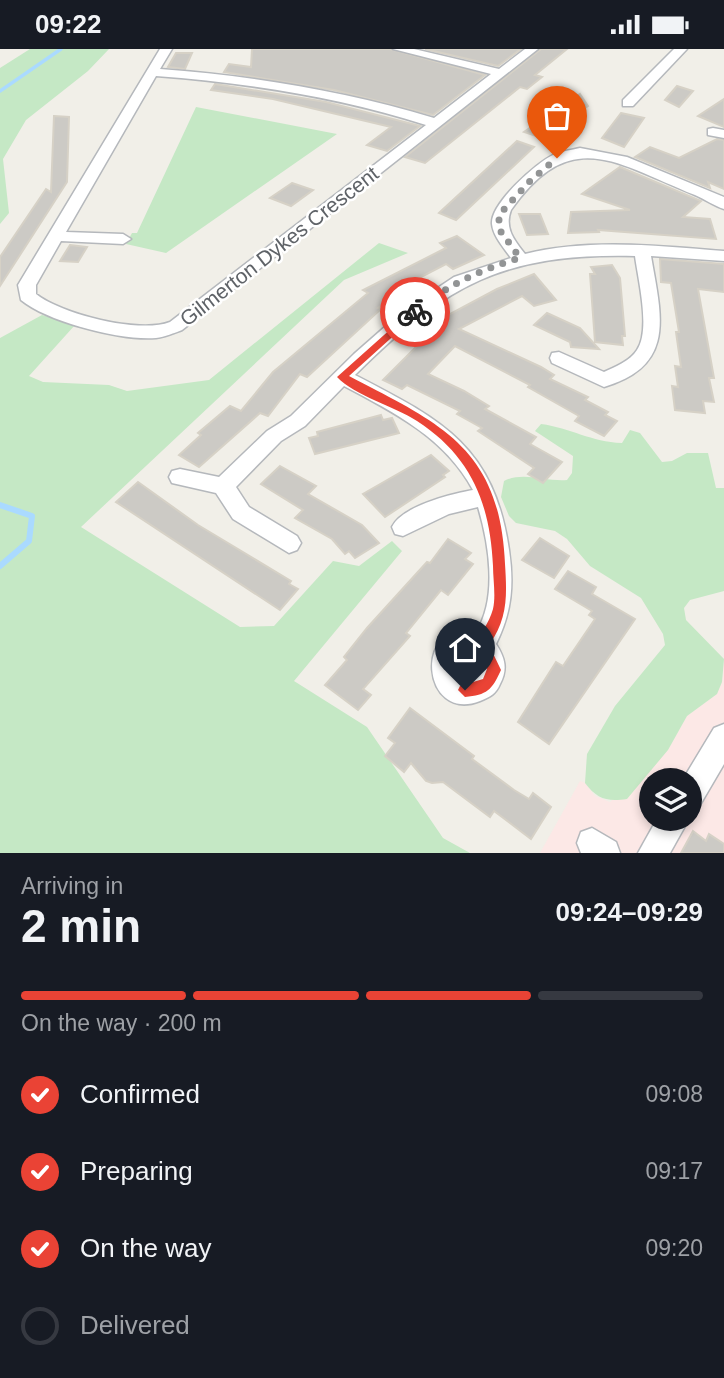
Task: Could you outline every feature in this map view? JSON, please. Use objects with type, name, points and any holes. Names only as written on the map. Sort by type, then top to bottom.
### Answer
[{"type":"street","name":"Gilmerton Dykes Crescent","points":[[166,49],[27,285],[25,291],[31,301],[94,322],[145,332],[169,330],[532,49]]},
{"type":"street","points":[[399,49],[501,73]]},
{"type":"street","points":[[628,103],[681,49]]},
{"type":"street","points":[[152,72],[217,77],[306,89],[435,123]]},
{"type":"street","points":[[613,99],[645,109]]},
{"type":"street","points":[[564,137],[575,153]]},
{"type":"street","points":[[520,258],[499,229],[499,215],[506,204],[550,163],[575,153],[618,159],[724,204]]},
{"type":"street","points":[[56,236],[123,239]]},
{"type":"street","points":[[222,486],[274,436],[298,421],[342,377],[426,302],[476,274],[520,258],[590,249],[724,256]]},
{"type":"street","points":[[559,358],[610,387],[648,348],[652,332],[642,250]]},
{"type":"street","points":[[342,377],[420,418],[451,440],[472,466],[487,497],[498,537],[501,605],[494,628],[480,647]]},
{"type":"street","points":[[180,477],[222,486],[241,513],[289,543]]},
{"type":"street","points":[[403,527],[428,510],[451,502],[487,497]]},
{"type":"street","points":[[702,775],[724,738]]},
{"type":"street","points":[[653,853],[667,831]]},
{"type":"shaded area","points":[[724,659],[724,853],[540,853],[580,781],[585,783],[595,796],[610,802],[639,776],[639,831],[702,831],[702,768],[648,768],[668,750],[687,716],[717,694],[722,682]]},
{"type":"green space","points":[[30,49],[109,49],[88,71],[26,120],[3,159],[9,213],[0,224],[0,68]]},
{"type":"green space","points":[[196,107],[337,134],[166,253],[126,244],[132,233],[137,233]]},
{"type":"green space","points":[[379,243],[408,253],[344,280],[81,527],[240,627],[274,626],[333,561],[359,566],[392,541],[402,551],[294,681],[367,727],[443,838],[470,853],[0,853],[0,338],[42,315],[75,325],[29,376],[43,382],[109,385],[127,391],[209,380]]},
{"type":"green space","points":[[541,424],[591,438],[622,443],[630,430],[640,433],[662,462],[672,461],[687,453],[708,453],[716,488],[724,488],[724,591],[690,600],[684,608],[686,620],[724,659],[722,682],[717,694],[687,716],[668,750],[653,768],[639,768],[639,785],[627,799],[603,798],[589,788],[585,783],[587,754],[615,706],[665,645],[663,634],[641,598],[590,566],[567,539],[555,531],[516,523],[509,516],[501,497],[504,481],[519,477],[567,480],[572,473],[573,456],[535,431]]},
{"type":"building","points":[[252,49],[390,49],[485,75],[433,115],[334,90],[224,72],[229,64],[251,67]]},
{"type":"building","points":[[425,49],[521,49],[498,66]]},
{"type":"building","points":[[541,49],[567,49],[535,75],[542,77],[527,89],[520,87],[425,163],[405,157]]},
{"type":"building","points":[[176,53],[192,53],[185,69],[168,67]]},
{"type":"building","points":[[215,84],[326,102],[420,126],[387,151],[367,145],[391,127],[273,99],[211,90]]},
{"type":"building","points":[[677,86],[693,91],[679,107],[665,100]]},
{"type":"building","points":[[580,94],[588,106],[542,138],[524,132]]},
{"type":"building","points":[[724,99],[724,127],[698,116]]},
{"type":"building","points":[[621,113],[644,118],[624,147],[602,138]]},
{"type":"building","points":[[54,116],[69,117],[67,182],[0,286],[0,257],[46,189],[51,192]]},
{"type":"building","points":[[717,139],[724,140],[724,189],[708,182],[710,188],[635,157],[650,147],[679,158]]},
{"type":"building","points":[[517,141],[534,147],[456,220],[439,213]]},
{"type":"building","points":[[620,167],[701,201],[683,217],[710,219],[716,239],[598,230],[599,232],[568,233],[571,212],[630,210],[582,194]]},
{"type":"building","points":[[292,183],[313,190],[291,206],[270,198]]},
{"type":"building","points":[[519,214],[540,214],[548,234],[527,235]]},
{"type":"building","points":[[457,236],[484,255],[453,269],[446,264],[419,278],[378,308],[381,309],[307,377],[300,374],[268,416],[260,413],[199,467],[179,455],[201,435],[198,433],[230,406],[241,411],[273,372],[368,293],[363,290],[446,248],[440,243]]},
{"type":"building","points":[[70,245],[87,247],[78,262],[60,261]]},
{"type":"building","points":[[660,259],[724,264],[724,292],[698,289],[714,378],[709,378],[714,402],[703,401],[705,413],[675,410],[672,386],[678,387],[675,366],[681,367],[676,332],[679,332],[671,283],[661,282]]},
{"type":"building","points":[[612,265],[620,278],[625,336],[622,336],[623,345],[595,342],[590,274],[595,274],[591,267]]},
{"type":"building","points":[[534,274],[556,300],[534,306],[522,296],[459,329],[541,367],[554,375],[550,379],[588,397],[585,400],[608,412],[605,415],[617,421],[604,436],[575,421],[579,416],[528,387],[530,385],[455,346],[428,374],[464,391],[489,406],[485,409],[536,437],[530,444],[562,462],[543,483],[528,474],[534,468],[478,431],[482,428],[457,414],[460,411],[407,385],[402,389],[383,380],[427,336],[424,335],[448,315],[497,289]]},
{"type":"building","points":[[547,313],[580,328],[599,349],[571,347],[570,342],[534,325]]},
{"type":"building","points":[[381,415],[383,420],[392,418],[399,433],[315,454],[309,438],[318,436],[317,432]]},
{"type":"building","points":[[431,455],[449,471],[443,475],[445,477],[385,517],[363,494]]},
{"type":"building","points":[[280,466],[316,486],[308,494],[362,525],[379,543],[355,558],[349,551],[345,554],[332,539],[295,518],[303,510],[261,484]]},
{"type":"building","points":[[138,482],[198,525],[291,581],[289,584],[298,589],[280,610],[116,502]]},
{"type":"building","points":[[540,538],[569,556],[554,578],[522,560]]},
{"type":"building","points":[[448,539],[471,553],[465,559],[473,564],[448,595],[441,590],[406,633],[410,636],[363,689],[371,695],[358,710],[325,685],[347,660],[344,657],[367,628],[427,562],[430,563]]},
{"type":"building","points":[[568,571],[596,587],[592,594],[635,619],[549,744],[518,722],[556,662],[563,666],[595,619],[589,615],[592,611],[555,589]]},
{"type":"building","points":[[410,708],[514,790],[529,799],[533,793],[551,807],[531,839],[494,811],[490,817],[443,782],[426,781],[411,763],[404,772],[385,756],[395,743],[388,738]]},
{"type":"building","points":[[693,831],[706,841],[709,834],[724,844],[724,853],[681,853]]},
{"type":"waterway","points":[[0,91],[61,49]]},
{"type":"waterway","points":[[0,505],[32,516],[29,541],[0,566]]},
{"type":"way so far","points":[[415,312],[450,287],[496,265],[520,258],[499,229],[499,215],[506,204],[557,158]]},
{"type":"route","points":[[415,312],[342,377],[420,418],[451,440],[472,466],[487,497],[498,537],[501,605],[494,628],[480,647],[493,661],[494,670],[488,684],[481,689],[465,690]]}]
